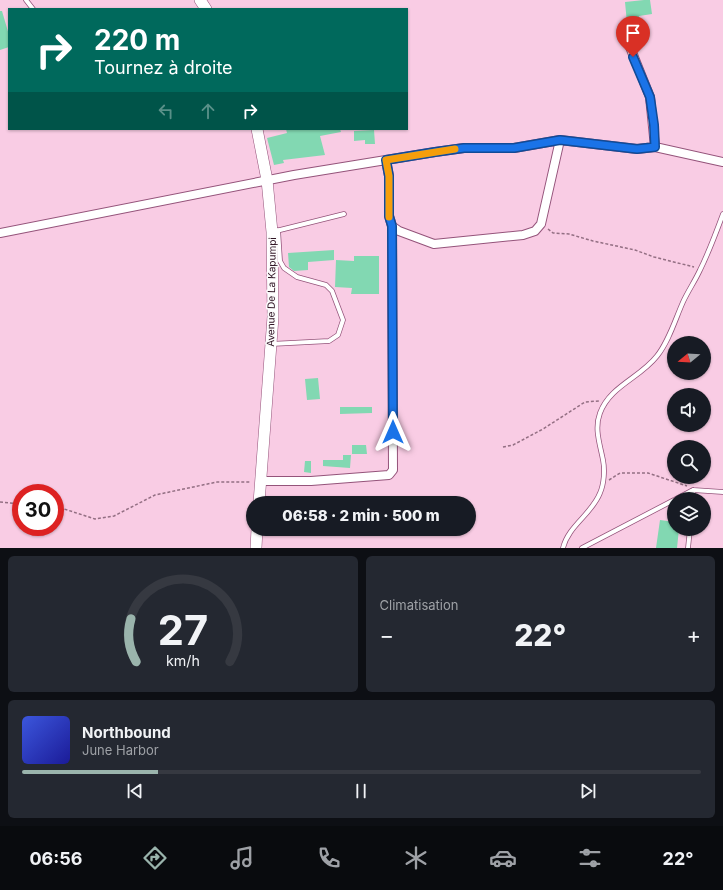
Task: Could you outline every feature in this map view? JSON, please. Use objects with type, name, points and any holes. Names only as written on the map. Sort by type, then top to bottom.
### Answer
[{"type":"main road","name":"Avenue De La Kapumpi","points":[[257,130],[275,231],[273,317],[259,496]]},
{"type":"main road","points":[[256,548],[257,536]]},
{"type":"street","points":[[624,32],[650,97],[655,147]]},
{"type":"street","points":[[392,226],[399,231],[434,244],[523,235],[535,231],[541,224],[560,140]]},
{"type":"street","points":[[0,233],[267,180],[464,148],[514,148],[560,140],[637,149],[655,147],[723,162]]},
{"type":"street","points":[[260,481],[311,482],[388,475],[393,470],[392,226],[389,216],[389,176],[386,160]]},
{"type":"lane","points":[[26,0],[32,8]]},
{"type":"lane","points":[[271,344],[329,341],[338,335],[343,320],[332,291],[326,285],[297,277],[284,268],[280,261],[275,231],[344,214]]},
{"type":"lane","points":[[563,548],[564,543],[570,534],[597,500],[602,484],[604,468],[597,433],[597,424],[599,414],[605,400],[647,366],[662,348],[685,298],[701,269],[723,214]]},
{"type":"lane","points":[[689,492],[693,490],[723,492]]},
{"type":"lane","points":[[582,548],[667,503]]},
{"type":"lane","points":[[688,548],[689,536]]},
{"type":"path","points":[[541,224],[553,233],[569,234],[635,250],[654,257],[701,269]]},
{"type":"path","points":[[503,447],[513,445],[537,432],[585,402],[605,400]]},
{"type":"path","points":[[602,484],[620,473],[648,473],[689,486],[693,490]]},
{"type":"path","points":[[64,509],[95,519],[114,516],[155,495],[217,482],[260,481]]},
{"type":"path","points":[[0,502],[12,503]]},
{"type":"building","points":[[650,0],[652,14],[639,16],[639,21],[627,23],[625,2]]},
{"type":"building","points":[[0,11],[2,11],[8,32],[8,47],[0,50]]},
{"type":"building","points":[[286,130],[340,130],[341,132],[320,136],[325,155],[283,160],[284,163],[274,165],[267,138],[287,133]]},
{"type":"building","points":[[374,130],[375,144],[365,144],[365,140],[354,141],[354,131]]},
{"type":"building","points":[[334,250],[334,260],[308,262],[308,270],[294,271],[289,267],[288,253]]},
{"type":"building","points":[[354,256],[379,256],[379,294],[351,294],[352,288],[335,287],[336,260],[354,261]]},
{"type":"building","points":[[318,378],[320,399],[307,400],[305,379]]},
{"type":"building","points":[[340,407],[372,407],[372,413],[340,414]]},
{"type":"building","points":[[352,445],[366,445],[367,454],[352,454]]},
{"type":"building","points":[[343,455],[351,455],[350,468],[323,466],[323,460],[343,460]]},
{"type":"building","points":[[305,461],[311,461],[311,473],[304,472]]},
{"type":"building","points":[[660,520],[667,521],[667,536],[678,536],[677,548],[656,548]]},
{"type":"slow traffic","points":[[389,217],[389,176],[386,160],[455,149]]},
{"type":"route","points":[[393,432],[392,226],[389,216],[389,176],[386,160],[464,148],[514,148],[560,140],[637,149],[655,147],[650,97],[633,57]]}]
